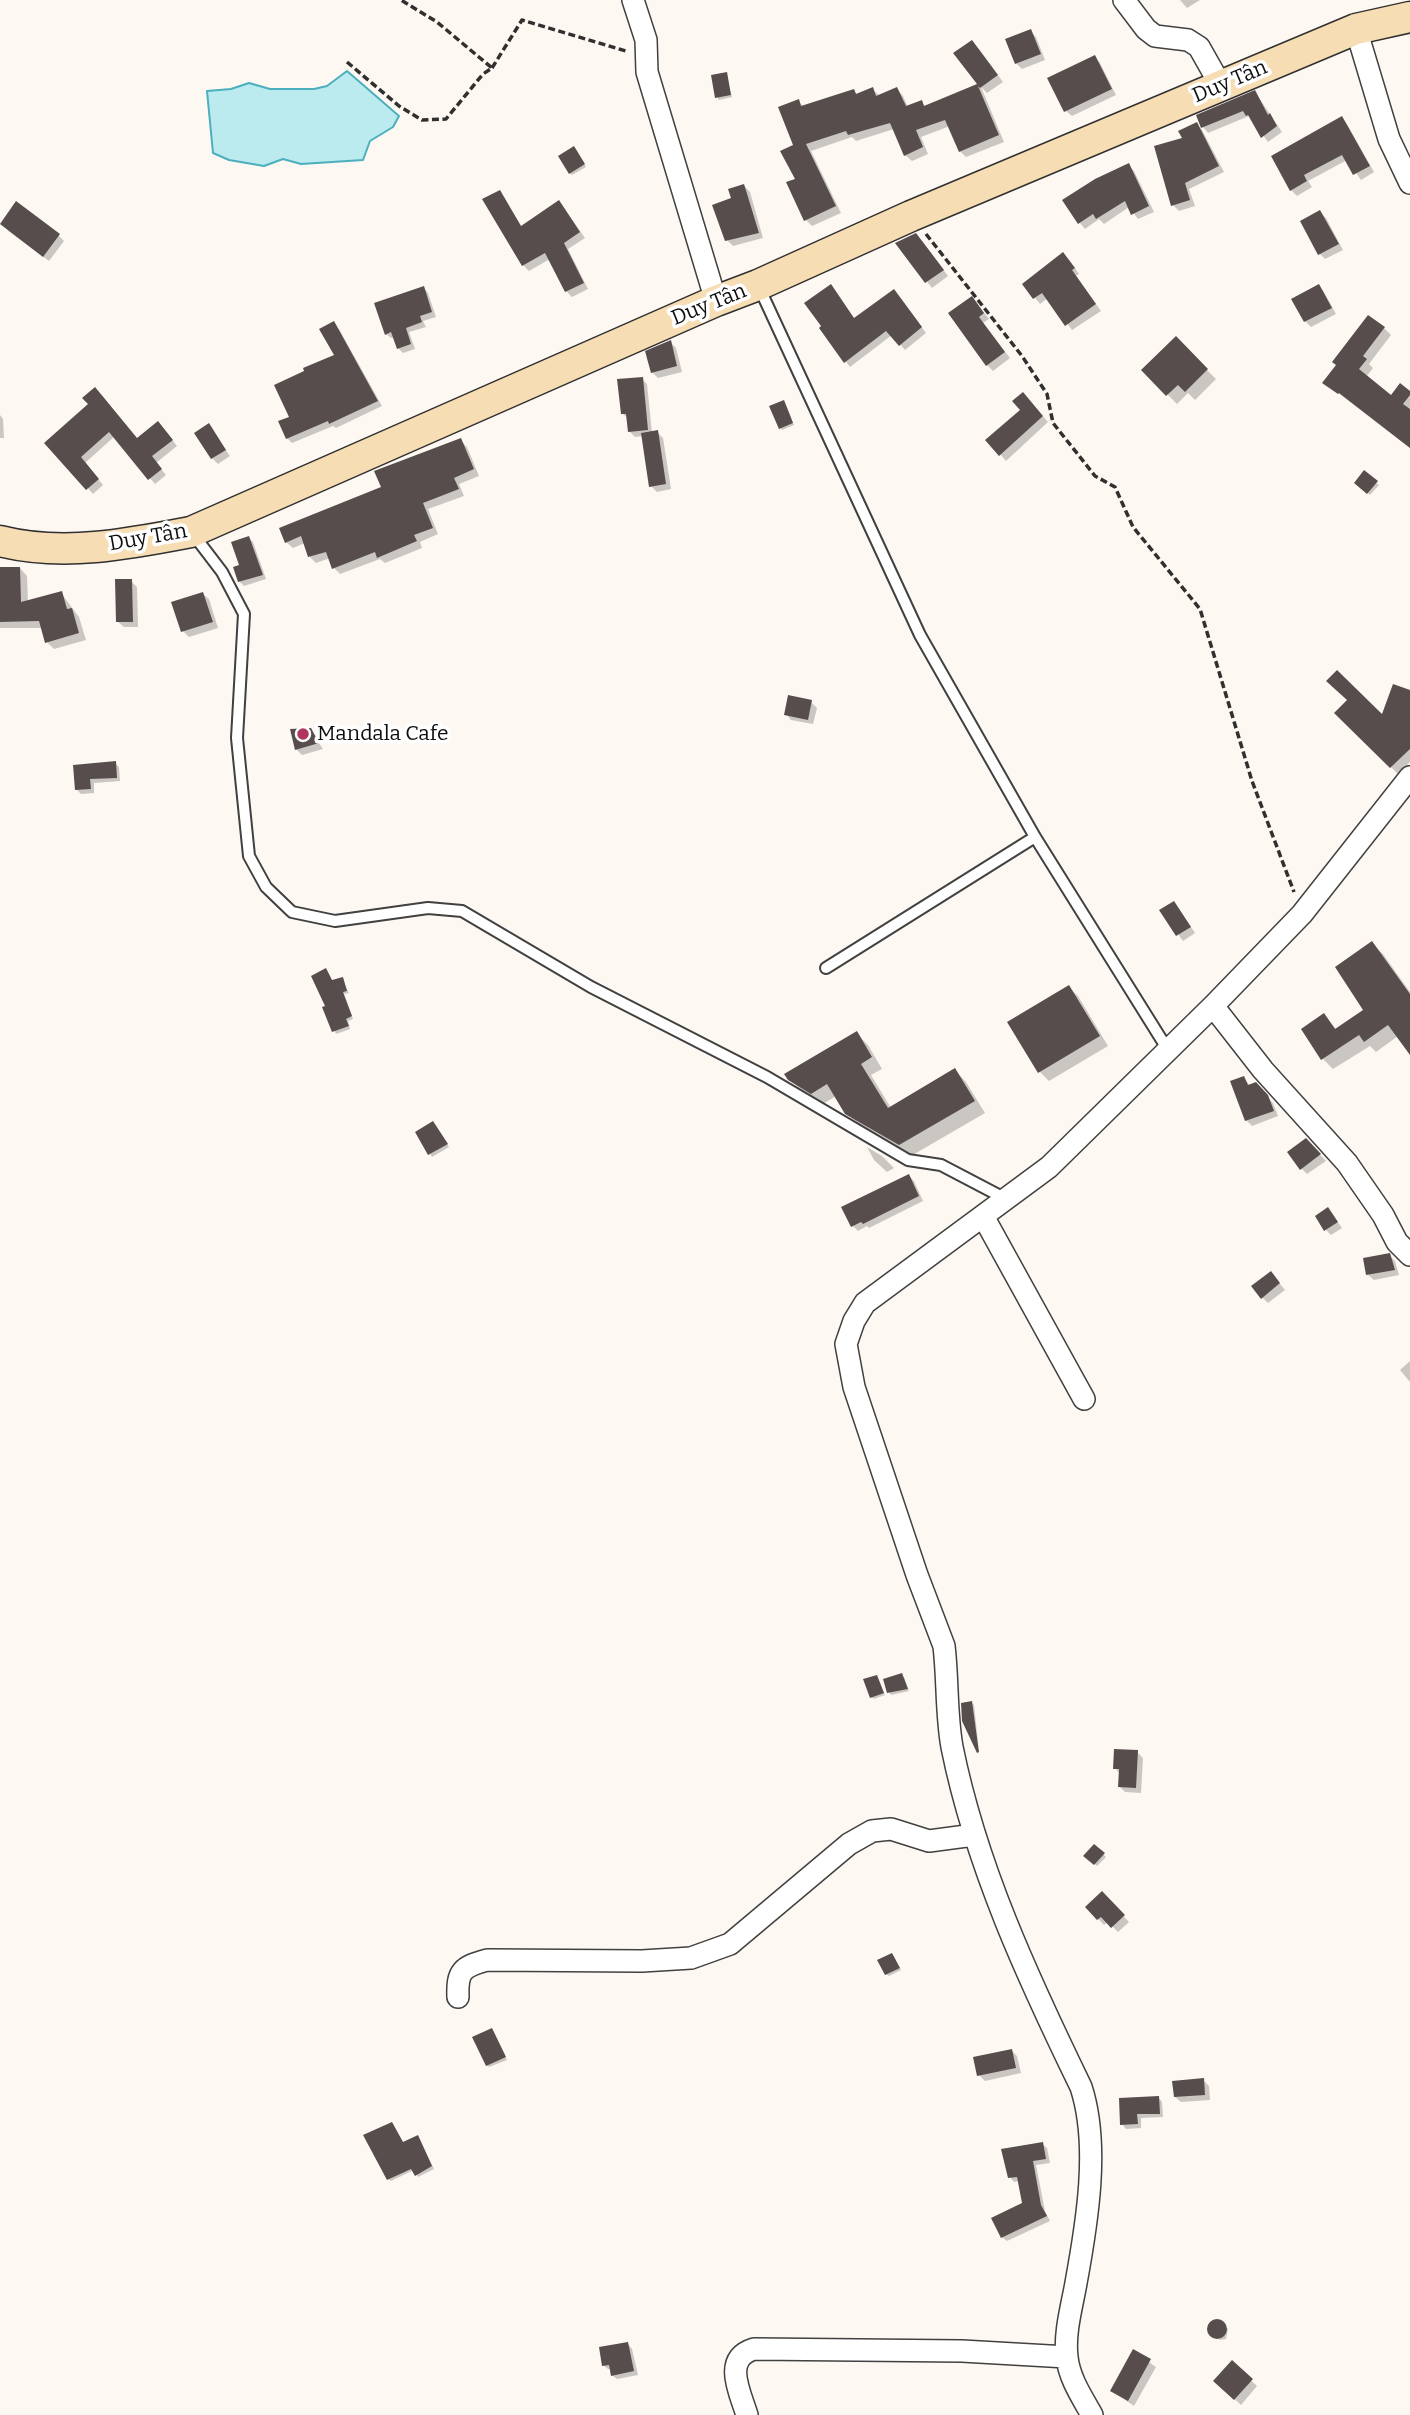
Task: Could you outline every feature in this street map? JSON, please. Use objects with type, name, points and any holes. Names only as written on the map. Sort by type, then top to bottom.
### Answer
[{"type":"street","points":[[633,0],[646,40],[647,72],[716,300]]},
{"type":"street","points":[[1124,0],[1146,29],[1155,36],[1188,40],[1199,47],[1222,86]]},
{"type":"street","name":"Duy Tân","points":[[0,541],[13,545],[71,549],[130,544],[191,532],[911,216],[1356,29],[1410,17]]},
{"type":"street","points":[[1356,29],[1389,139],[1410,183]]},
{"type":"street","points":[[1092,2415],[1070,2372],[1067,2357],[1067,2338],[1090,2178],[1088,2112],[1081,2087],[1035,1992],[974,1835],[951,1743],[944,1646],[854,1387],[846,1344],[853,1321],[865,1303],[1049,1167],[1213,1006],[1302,914],[1410,777]]},
{"type":"street","points":[[1213,1006],[1263,1070],[1347,1163],[1383,1215],[1397,1242],[1410,1255]]},
{"type":"street","points":[[983,1216],[1084,1399]]},
{"type":"street","points":[[458,1997],[458,1979],[464,1969],[487,1960],[642,1961],[691,1958],[711,1952],[743,1935],[776,1903],[849,1844],[872,1831],[891,1829],[929,1841],[974,1835]]},
{"type":"street","points":[[747,2415],[736,2377],[736,2366],[738,2358],[744,2352],[754,2348],[962,2351],[1067,2357]]},
{"type":"lane","points":[[758,285],[920,635],[1035,837],[1168,1050]]},
{"type":"lane","points":[[191,532],[222,572],[244,614],[237,738],[249,856],[266,887],[292,912],[335,921],[428,908],[462,911],[591,987],[767,1077],[908,1160],[941,1165],[1006,1199]]},
{"type":"lane","points":[[826,968],[1035,837]]},
{"type":"path","points":[[401,0],[436,22],[492,68]]},
{"type":"path","points":[[347,62],[399,106],[422,120],[446,119],[483,74],[492,68],[522,20],[647,57]]},
{"type":"path","points":[[911,216],[1022,356],[1047,394],[1053,424],[1095,476],[1115,487],[1133,527],[1200,609],[1252,781],[1302,914]]},
{"type":"water","points":[[347,71],[399,116],[393,127],[370,141],[363,160],[301,164],[283,159],[264,166],[229,160],[213,153],[207,91],[231,89],[249,83],[270,89],[314,89],[327,86]]},
{"type":"building","points":[[1031,29],[1041,54],[1015,64],[1005,39]]},
{"type":"building","points":[[972,40],[998,75],[980,88],[978,86],[999,135],[959,152],[945,120],[916,130],[923,147],[904,156],[890,123],[848,135],[846,131],[806,144],[836,206],[804,221],[786,182],[795,179],[780,151],[793,145],[778,107],[799,99],[801,106],[854,89],[856,94],[873,87],[876,96],[897,87],[906,106],[922,100],[924,106],[977,84],[953,53]]},
{"type":"building","points":[[1095,55],[1112,89],[1064,112],[1047,78]]},
{"type":"building","points":[[727,72],[731,95],[715,98],[711,75]]},
{"type":"building","points":[[1255,90],[1277,126],[1261,138],[1243,111],[1201,128],[1196,115]]},
{"type":"building","points":[[1342,116],[1370,166],[1353,175],[1342,155],[1304,175],[1307,181],[1290,191],[1271,156]]},
{"type":"building","points":[[1197,122],[1219,166],[1185,183],[1190,200],[1171,206],[1154,146],[1182,138],[1178,131]]},
{"type":"building","points":[[574,146],[585,164],[569,174],[558,156]]},
{"type":"building","points":[[1129,163],[1149,206],[1131,215],[1125,201],[1096,219],[1093,214],[1078,224],[1062,200],[1095,179]]},
{"type":"building","points":[[744,184],[759,233],[725,241],[712,205],[731,198],[728,189]]},
{"type":"building","points":[[500,190],[521,226],[559,200],[580,232],[564,243],[584,283],[565,292],[545,253],[522,266],[482,199]]},
{"type":"building","points":[[16,201],[60,234],[43,257],[0,224]]},
{"type":"building","points":[[1320,210],[1339,244],[1318,255],[1300,221]]},
{"type":"building","points":[[916,233],[944,270],[925,283],[895,243]]},
{"type":"building","points":[[1063,252],[1096,304],[1065,326],[1042,293],[1033,299],[1022,284]]},
{"type":"building","points":[[831,284],[854,318],[894,289],[922,327],[899,346],[886,331],[844,363],[804,303]]},
{"type":"building","points":[[1319,284],[1332,308],[1304,322],[1291,299]]},
{"type":"building","points":[[424,286],[432,312],[420,316],[422,322],[406,328],[411,344],[397,349],[391,332],[385,335],[374,303]]},
{"type":"building","points":[[972,296],[984,313],[979,317],[1005,352],[986,366],[948,313]]},
{"type":"building","points":[[1368,315],[1385,327],[1363,356],[1367,359],[1359,369],[1391,395],[1400,383],[1410,391],[1403,404],[1410,409],[1410,448],[1322,383],[1336,365],[1332,362]]},
{"type":"building","points":[[334,321],[378,401],[329,424],[328,421],[286,439],[278,421],[289,417],[274,385],[304,371],[303,368],[334,355],[319,329]]},
{"type":"building","points":[[1176,336],[1208,369],[1185,392],[1178,385],[1166,396],[1141,370]]},
{"type":"building","points":[[671,340],[677,366],[651,373],[645,351]]},
{"type":"building","points":[[643,377],[648,430],[628,432],[626,414],[621,414],[617,379]]},
{"type":"building","points":[[95,387],[137,438],[158,421],[173,440],[152,456],[162,469],[148,480],[109,432],[81,457],[99,479],[86,490],[44,443],[88,404],[82,398]]},
{"type":"building","points":[[1023,392],[1043,416],[999,456],[985,440],[1020,410],[1012,401]]},
{"type":"building","points":[[784,400],[793,423],[779,429],[769,406]]},
{"type":"building","points":[[209,423],[226,450],[211,459],[194,433]]},
{"type":"building","points":[[658,430],[666,484],[649,487],[641,433]]},
{"type":"building","points":[[461,438],[474,469],[454,478],[459,489],[423,503],[433,528],[414,535],[417,541],[377,558],[375,552],[332,569],[326,552],[308,557],[301,536],[285,543],[279,528],[381,487],[374,471]]},
{"type":"building","points":[[1364,470],[1378,481],[1367,494],[1354,483]]},
{"type":"building","points":[[249,536],[263,575],[238,582],[233,567],[239,565],[231,542]]},
{"type":"building","points":[[0,567],[20,567],[21,602],[62,591],[67,609],[72,608],[79,633],[45,643],[39,621],[0,622]]},
{"type":"building","points":[[115,579],[132,579],[133,622],[116,622]]},
{"type":"building","points":[[203,592],[213,622],[181,632],[171,602]]},
{"type":"building","points":[[1337,670],[1382,714],[1393,684],[1410,690],[1410,749],[1390,768],[1334,713],[1347,700],[1326,681]]},
{"type":"building","points":[[788,695],[812,700],[808,720],[784,715]]},
{"type":"building","points":[[311,728],[319,743],[295,750],[290,729]]},
{"type":"building","points":[[116,761],[117,778],[90,779],[91,789],[75,790],[73,765]]},
{"type":"building","points":[[1174,901],[1191,927],[1176,936],[1159,910]]},
{"type":"building","points":[[1372,941],[1410,994],[1410,1055],[1388,1025],[1364,1042],[1359,1035],[1321,1060],[1301,1029],[1324,1013],[1335,1029],[1363,1010],[1335,967]]},
{"type":"building","points":[[326,968],[332,980],[343,977],[347,991],[343,992],[352,1016],[346,1019],[349,1026],[332,1032],[322,1007],[325,1006],[311,976]]},
{"type":"building","points":[[1069,985],[1100,1036],[1038,1073],[1007,1022]]},
{"type":"building","points":[[857,1031],[872,1057],[861,1064],[888,1108],[955,1068],[975,1101],[899,1145],[845,1114],[827,1084],[811,1094],[788,1080],[784,1074]]},
{"type":"building","points":[[1244,1076],[1248,1085],[1256,1082],[1268,1095],[1274,1111],[1245,1121],[1230,1081]]},
{"type":"building","points":[[433,1121],[448,1144],[428,1155],[415,1132]]},
{"type":"building","points":[[1306,1138],[1321,1154],[1300,1170],[1287,1152]]},
{"type":"building","points":[[909,1174],[919,1196],[863,1224],[861,1222],[851,1227],[841,1207]]},
{"type":"building","points":[[1328,1207],[1338,1222],[1324,1231],[1315,1216]]},
{"type":"building","points":[[1390,1253],[1395,1270],[1366,1275],[1363,1258]]},
{"type":"building","points":[[1271,1271],[1280,1283],[1261,1299],[1251,1286]]},
{"type":"building","points":[[902,1673],[908,1689],[887,1693],[883,1679]]},
{"type":"building","points":[[877,1675],[884,1693],[870,1698],[863,1679]]},
{"type":"building","points":[[972,1701],[977,1753],[962,1721],[961,1703]]},
{"type":"building","points":[[1114,1749],[1138,1750],[1136,1788],[1118,1787],[1119,1769],[1113,1769]]},
{"type":"building","points":[[1094,1844],[1105,1853],[1094,1865],[1083,1856]]},
{"type":"building","points":[[1102,1891],[1125,1915],[1111,1928],[1101,1917],[1097,1920],[1085,1907]]},
{"type":"building","points":[[892,1953],[900,1968],[885,1975],[877,1960]]},
{"type":"building","points":[[492,2028],[506,2057],[486,2066],[472,2037]]},
{"type":"building","points":[[1012,2049],[1016,2068],[977,2076],[973,2057]]},
{"type":"building","points":[[1204,2078],[1205,2095],[1174,2097],[1172,2081]]},
{"type":"building","points":[[1159,2096],[1160,2114],[1137,2114],[1138,2124],[1120,2125],[1119,2098]]},
{"type":"building","points":[[392,2122],[403,2142],[418,2135],[432,2166],[415,2176],[411,2169],[387,2180],[363,2135]]},
{"type":"building","points":[[1043,2142],[1046,2159],[1033,2161],[1041,2205],[1047,2216],[1001,2238],[991,2218],[1022,2203],[1017,2177],[1008,2178],[1001,2149]]},
{"type":"building","points":[[1217,2319],[1224,2322],[1227,2329],[1224,2336],[1217,2339],[1210,2336],[1207,2329],[1210,2322]]},
{"type":"building","points":[[628,2342],[634,2371],[611,2376],[609,2365],[602,2366],[599,2347]]},
{"type":"building","points":[[1133,2349],[1151,2359],[1128,2401],[1110,2391]]},
{"type":"building","points":[[1232,2360],[1253,2379],[1234,2400],[1213,2381]]},
{"type":"place","name":"Mandala Cafe","points":[[303,734]]}]
